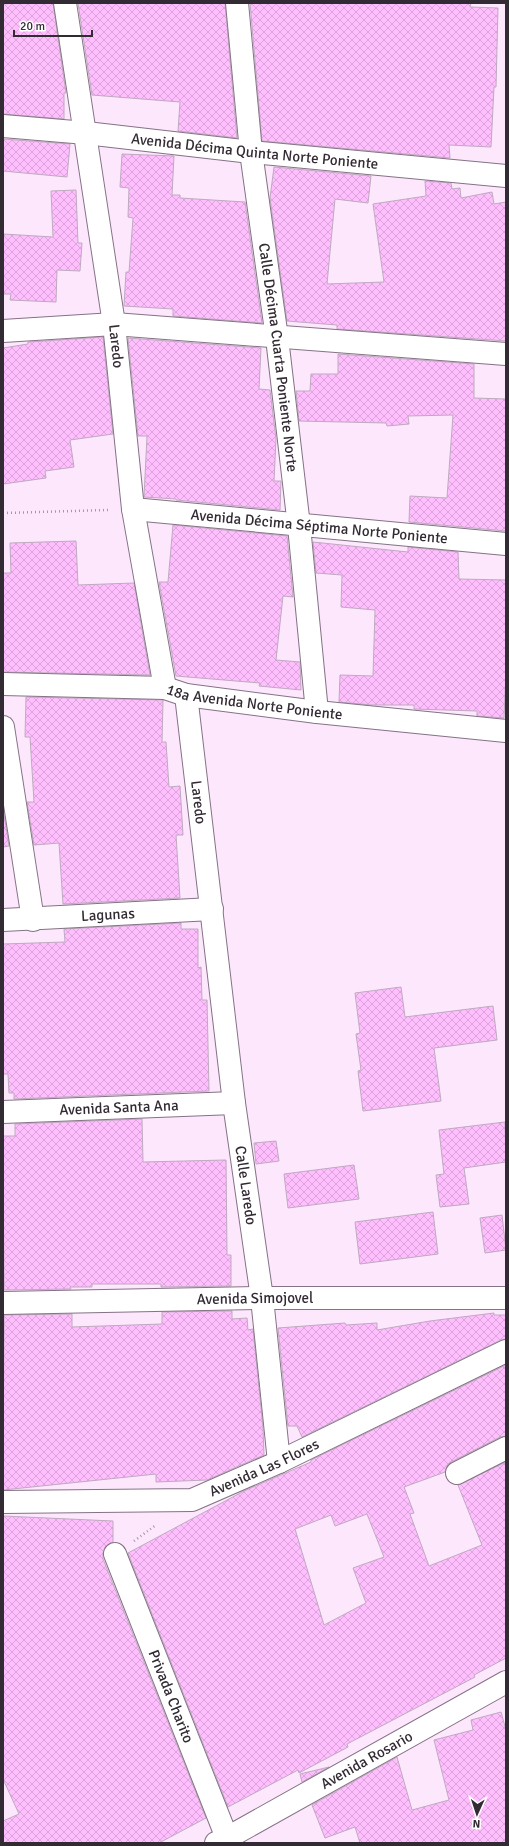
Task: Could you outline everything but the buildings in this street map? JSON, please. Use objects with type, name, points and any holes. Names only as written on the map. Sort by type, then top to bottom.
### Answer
[{"type":"street","name":"Laredo","points":[[65,3],[114,324],[133,509],[165,688]]},
{"type":"street","name":"Calle Décima Cuarta Poniente Norte","points":[[237,3],[251,152],[299,526],[317,712]]},
{"type":"street","name":"Avenida Décima Quinta Norte Poniente","points":[[3,126],[86,133],[251,152],[506,176]]},
{"type":"street","points":[[3,331],[114,324],[276,338],[506,354]]},
{"type":"street","name":"Avenida Décima Séptima Norte Poniente","points":[[133,509],[299,526],[506,544]]},
{"type":"street","name":"18a Avenida Norte Poniente","points":[[3,684],[165,688],[186,695],[317,712],[506,731]]},
{"type":"street","name":"Laredo","points":[[186,695],[212,909]]},
{"type":"street","points":[[3,727],[33,920]]},
{"type":"street","name":"Lagunas","points":[[3,920],[33,920],[212,909]]},
{"type":"street","name":"Calle Laredo","points":[[212,909],[234,1103],[262,1298],[278,1462]]},
{"type":"street","name":"Avenida Santa Ana","points":[[3,1112],[234,1103]]},
{"type":"street","name":"Avenida Simojovel","points":[[3,1303],[262,1298],[506,1298]]},
{"type":"street","name":"Avenida Las Flores","points":[[3,1502],[192,1500],[278,1462],[506,1351]]},
{"type":"street","points":[[457,1473],[506,1448]]},
{"type":"street","name":"Privada Charito","points":[[115,1554],[222,1841]]},
{"type":"street","name":"Avenida Rosario","points":[[222,1841],[506,1682]]},
{"type":"path","points":[[3,513],[133,509]]}]
